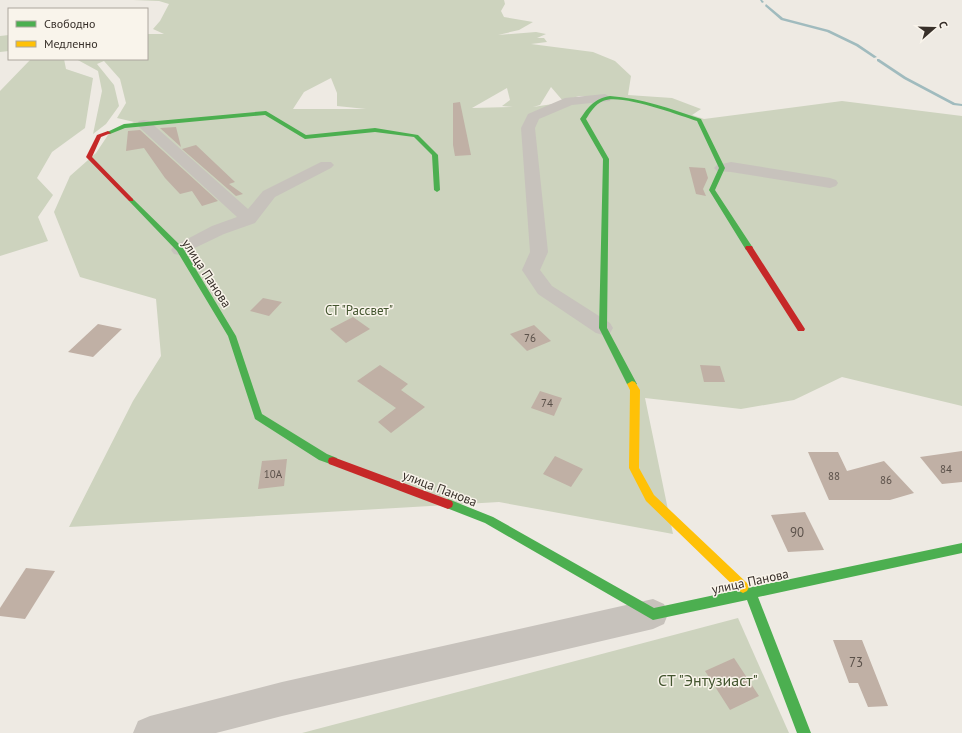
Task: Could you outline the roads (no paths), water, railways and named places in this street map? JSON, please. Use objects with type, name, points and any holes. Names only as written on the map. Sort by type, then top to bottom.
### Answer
[{"type":"street","points":[[603,328],[605,293],[606,159],[583,119],[591,108],[605,98]]},
{"type":"street","points":[[722,168],[699,120],[622,99],[605,98],[570,102],[533,117],[528,128],[539,252],[531,270],[545,290],[603,328],[635,390],[634,468],[650,498],[725,571],[751,594],[804,733]]},
{"type":"street","points":[[144,124],[266,113],[305,137],[375,130],[416,136],[435,155],[437,190]]},
{"type":"street","points":[[144,124],[249,219]]},
{"type":"street","name":"улица Панова","points":[[144,124],[124,126],[99,136],[89,157],[180,250],[232,336],[258,416],[322,457],[489,520],[653,614],[962,548]]},
{"type":"street","points":[[180,250],[218,230],[249,219],[269,194],[326,165]]},
{"type":"street","points":[[722,168],[731,167],[830,182]]},
{"type":"street","points":[[722,168],[712,190],[801,329]]},
{"type":"street","points":[[150,733],[282,699],[653,614]]},
{"type":"waterway","points":[[766,5],[782,19],[828,31],[857,45],[875,57]]},
{"type":"waterway","points":[[878,60],[905,78],[954,104],[962,105]]},
{"type":"park label","name":"СТ \"Рассвет\"","points":[[359,310]]},
{"type":"park label","name":"СТ \"Энтузиаст\"","points":[[708,680]]}]
